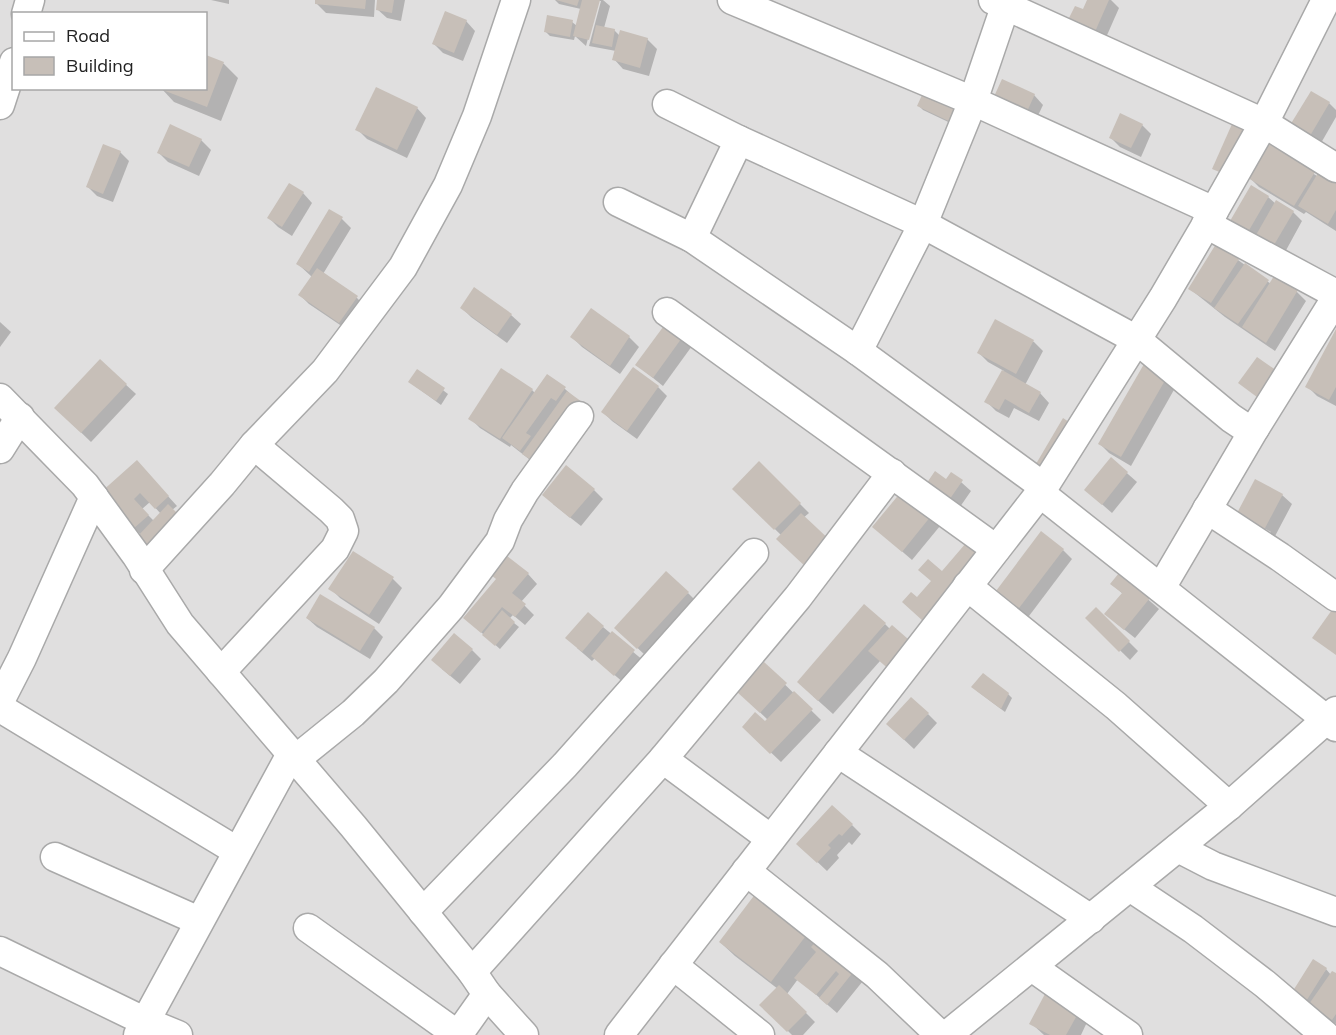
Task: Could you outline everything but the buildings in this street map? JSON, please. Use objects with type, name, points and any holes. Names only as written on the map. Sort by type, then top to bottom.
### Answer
[{"type":"street","points":[[144,570],[254,445],[325,371],[403,267],[448,185],[477,116],[516,0]]},
{"type":"street","points":[[732,0],[974,101],[1210,218],[1336,296],[1254,428],[1161,588]]},
{"type":"street","points":[[858,351],[923,224],[974,101],[1000,2],[1264,123],[1336,168]]},
{"type":"street","points":[[619,1035],[1042,490],[1137,340],[1210,218],[1327,11]]},
{"type":"street","points":[[0,105],[12,68]]},
{"type":"street","points":[[667,104],[739,140],[923,224],[1137,340],[1230,418],[1246,428],[1254,428]]},
{"type":"street","points":[[692,238],[739,140]]},
{"type":"street","points":[[618,202],[692,238],[858,351],[1042,490],[1161,588],[1332,719],[1178,848],[947,1035]]},
{"type":"street","points":[[668,312],[996,549]]},
{"type":"street","points":[[0,449],[10,408]]},
{"type":"street","points":[[10,408],[85,485],[136,555],[180,624],[293,756],[524,1035]]},
{"type":"street","points":[[141,1028],[237,851],[293,756],[353,713],[386,681],[451,607],[500,541],[508,520],[525,491],[579,416]]},
{"type":"street","points":[[221,672],[335,549],[344,531],[340,519],[331,510],[254,445]]},
{"type":"street","points":[[308,928],[458,1035],[479,983],[798,597],[892,473]]},
{"type":"street","points":[[0,701],[22,658],[94,497]]},
{"type":"street","points":[[1207,509],[1281,557],[1336,597]]},
{"type":"street","points":[[423,912],[565,765],[754,553]]},
{"type":"street","points":[[968,586],[1116,706],[1229,806]]},
{"type":"street","points":[[0,708],[237,851]]},
{"type":"street","points":[[838,753],[1091,919]]},
{"type":"street","points":[[663,759],[771,839]]},
{"type":"street","points":[[1178,848],[1213,866],[1336,912]]},
{"type":"street","points":[[55,857],[199,921]]},
{"type":"street","points":[[746,872],[877,975],[940,1035]]},
{"type":"street","points":[[1130,887],[1193,929],[1265,984],[1325,1035]]},
{"type":"street","points":[[0,951],[141,1028],[178,1035]]},
{"type":"street","points":[[673,964],[760,1035]]},
{"type":"street","points":[[1032,967],[1128,1035]]},
{"type":"shaded area","points":[[0,0],[1336,0],[1336,1035],[0,1035]]}]
